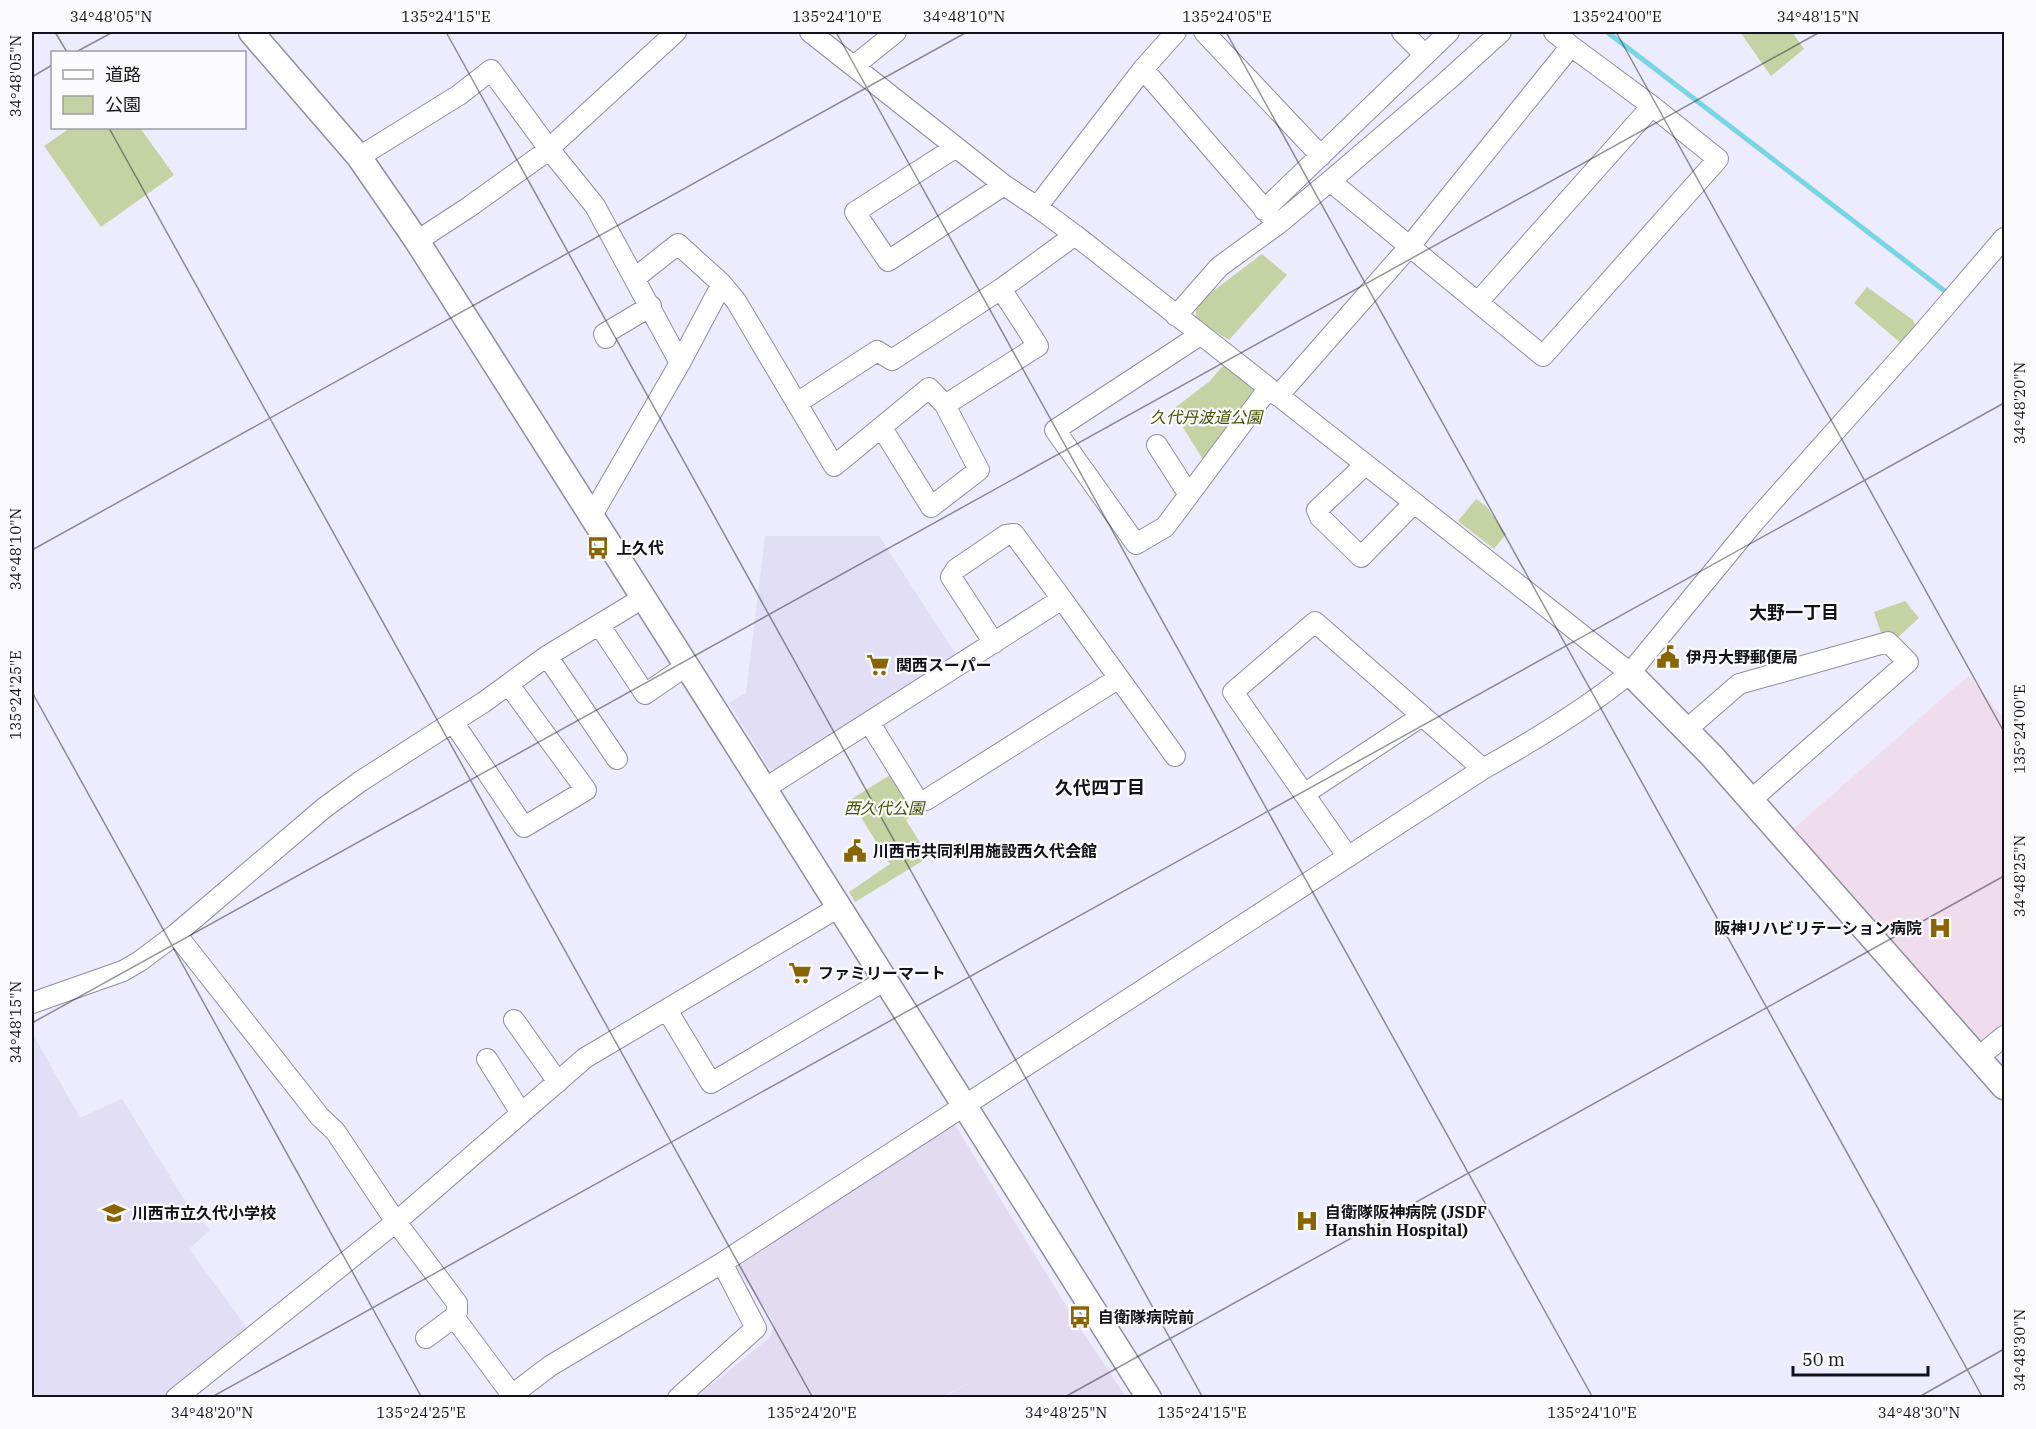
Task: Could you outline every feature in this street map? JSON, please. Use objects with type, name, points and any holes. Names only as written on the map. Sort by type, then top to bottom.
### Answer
[{"type":"street","points":[[250,32],[359,157],[417,241],[1149,1398]]},
{"type":"street","points":[[417,241],[549,148],[676,32]]},
{"type":"street","points":[[810,32],[1004,185],[1075,235],[1630,673],[1751,800],[2004,1087]]},
{"type":"street","points":[[854,66],[896,32]]},
{"type":"street","points":[[1037,207],[1143,69],[1176,32]]},
{"type":"street","points":[[1204,32],[1321,156]]},
{"type":"street","points":[[1402,32],[1425,56]]},
{"type":"street","points":[[1176,316],[1219,267],[1270,217],[1321,156],[1449,32]]},
{"type":"street","points":[[1270,217],[1330,181],[1501,32]]},
{"type":"street","points":[[1330,181],[1543,356],[1718,159],[1554,32]]},
{"type":"street","points":[[1200,335],[1054,430],[1136,544],[1165,527],[1273,393],[1409,247],[1571,46]]},
{"type":"street","points":[[1143,69],[1270,217]]},
{"type":"street","points":[[359,157],[459,95],[491,70],[596,206],[680,363]]},
{"type":"street","points":[[1478,302],[1652,106]]},
{"type":"street","points":[[956,147],[855,212],[888,261],[1004,185]]},
{"type":"street","points":[[797,403],[877,351],[892,360],[1001,289],[1075,235]]},
{"type":"street","points":[[454,1317],[510,1396],[550,1366],[722,1263],[1483,769],[1523,747],[1615,685],[1630,673],[1755,521],[2004,238]]},
{"type":"street","points":[[635,278],[678,244],[722,284],[736,301],[834,466],[929,388],[945,405],[980,470],[931,507],[882,428]]},
{"type":"street","points":[[591,518],[680,363],[722,284]]},
{"type":"street","points":[[945,405],[1038,346],[1001,289]]},
{"type":"street","points":[[604,334],[651,306]]},
{"type":"street","points":[[1157,445],[1189,495]]},
{"type":"street","points":[[1365,465],[1317,510],[1320,517],[1361,557],[1414,503]]},
{"type":"street","points":[[994,643],[951,577],[956,570],[1006,535],[1014,534],[1175,756]]},
{"type":"street","points":[[32,1003],[123,971],[140,961],[176,934],[324,808],[361,781],[453,722],[547,657],[643,598]]},
{"type":"street","points":[[764,789],[1062,599]]},
{"type":"street","points":[[1348,857],[1233,692],[1315,622],[1483,769]]},
{"type":"street","points":[[600,626],[645,694],[686,666]]},
{"type":"street","points":[[1686,730],[1739,684],[1888,642],[1908,662],[1751,800]]},
{"type":"street","points":[[547,657],[617,759]]},
{"type":"street","points":[[869,722],[918,801],[926,800],[1119,678]]},
{"type":"street","points":[[453,722],[524,827],[586,790],[508,685]]},
{"type":"street","points":[[1304,794],[1422,716]]},
{"type":"street","points":[[176,1398],[396,1222],[585,1058],[839,907]]},
{"type":"street","points":[[176,934],[320,1117],[335,1131],[396,1222],[458,1302],[454,1317],[426,1338]]},
{"type":"street","points":[[667,1010],[711,1083],[884,981]]},
{"type":"street","points":[[514,1020],[558,1082]]},
{"type":"street","points":[[1979,1057],[2004,1036]]},
{"type":"street","points":[[487,1059],[521,1113]]},
{"type":"street","points":[[678,1398],[756,1328],[722,1263]]},
{"type":"shaded area","points":[[765,536],[879,536],[959,659],[781,771],[769,768],[729,703],[746,693]]},
{"type":"shaded area","name":"阪神リハビリテーション病院","points":[[1968,676],[2004,718],[2004,1025],[1980,1045],[1791,831]]},
{"type":"shaded area","name":"川西市立久代小学校","points":[[32,1032],[80,1118],[122,1099],[182,1196],[210,1230],[189,1249],[250,1332],[167,1397],[32,1397]]},
{"type":"shaded area","points":[[955,1125],[1078,1325],[1126,1397],[944,1397],[980,1377],[942,1397],[695,1398],[768,1339],[774,1328],[772,1319],[737,1268],[742,1256],[944,1126]]},
{"type":"green space","points":[[1740,32],[1792,32],[1804,49],[1771,76]]},
{"type":"green space","points":[[69,129],[141,129],[174,175],[101,227],[44,146]]},
{"type":"green space","points":[[1262,254],[1287,275],[1229,340],[1196,320],[1196,304]]},
{"type":"green space","points":[[1867,287],[1913,320],[1917,330],[1904,346],[1854,303]]},
{"type":"green space","name":"久代丹波道公園","points":[[1226,362],[1260,388],[1204,461],[1172,410],[1210,381]]},
{"type":"green space","points":[[1476,499],[1486,506],[1506,534],[1494,549],[1458,521]]},
{"type":"green space","points":[[1905,601],[1919,618],[1895,640],[1882,636],[1874,612]]},
{"type":"green space","name":"西久代公園","points":[[890,775],[916,813],[906,820],[929,857],[855,902],[849,892],[890,864],[850,800]]},
{"type":"waterway","points":[[1607,32],[1946,292]]},
{"type":"place","name":"上久代","points":[[598,548]]},
{"type":"place","name":"伊丹大野郵便局","points":[[1668,657]]},
{"type":"place","name":"関西スーパー","points":[[878,665]]},
{"type":"place","name":"川西市共同利用施設西久代会館","points":[[855,851]]},
{"type":"place","name":"阪神リハビリテーション病院","points":[[1940,928]]},
{"type":"place","name":"ファミリーマート","points":[[800,973]]},
{"type":"place","name":"川西市立久代小学校","points":[[114,1213]]},
{"type":"place","name":"自衛隊阪神病院 (JSDF Hanshin Hospital)","points":[[1307,1221]]},
{"type":"place","name":"自衛隊病院前","points":[[1080,1317]]},
{"type":"district","name":"大野一丁目","points":[[1794,612]]},
{"type":"district","name":"久代四丁目","points":[[1100,787]]}]
